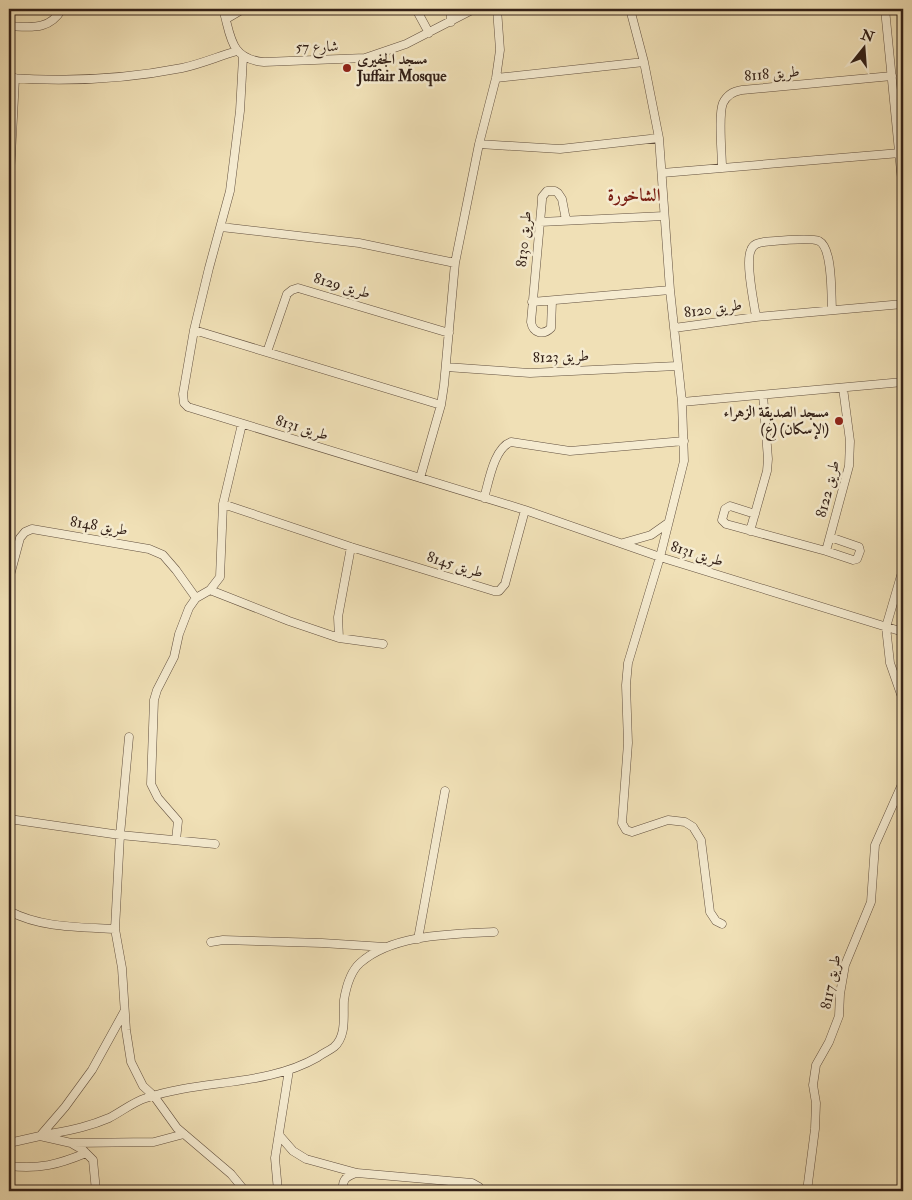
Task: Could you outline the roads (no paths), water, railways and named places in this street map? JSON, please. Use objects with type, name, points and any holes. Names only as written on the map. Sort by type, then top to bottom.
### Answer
[{"type":"street","points":[[9,26],[42,27],[52,21],[62,9]]},
{"type":"street","points":[[223,9],[235,40],[245,52],[271,62]]},
{"type":"street","points":[[227,22],[243,9]]},
{"type":"street","points":[[416,9],[429,33]]},
{"type":"street","points":[[451,9],[451,22]]},
{"type":"street","name":"شارع 57","points":[[271,62],[365,58],[406,44],[474,9]]},
{"type":"street","points":[[420,478],[441,405],[455,263],[479,144],[496,78],[500,50],[497,9]]},
{"type":"street","points":[[630,9],[644,62],[659,138],[670,290],[682,402],[684,461],[660,556],[628,662],[626,685],[628,743],[622,823],[626,830],[632,832],[668,820],[685,822],[693,827],[701,840],[710,912],[722,924]]},
{"type":"street","points":[[885,9],[903,192]]},
{"type":"street","points":[[227,22],[230,40],[243,57],[257,62],[271,62]]},
{"type":"street","points":[[9,194],[12,78],[68,79],[126,76],[183,68],[237,51]]},
{"type":"street","points":[[243,57],[240,111],[231,184],[194,330],[441,405]]},
{"type":"street","points":[[496,78],[644,62]]},
{"type":"street","name":"طريق 8118","points":[[722,168],[722,109],[726,98],[731,94],[742,90],[892,76]]},
{"type":"street","points":[[895,101],[903,100]]},
{"type":"street","points":[[479,144],[560,149],[659,138]]},
{"type":"street","points":[[662,173],[900,153]]},
{"type":"street","name":"طريق 8130","points":[[552,301],[551,328],[543,333],[538,333],[531,326],[532,302],[542,197],[544,194],[551,190],[558,193],[562,199],[566,220]]},
{"type":"street","points":[[540,222],[664,216]]},
{"type":"street","points":[[221,227],[358,243],[455,263]]},
{"type":"street","name":"طريق 8120","points":[[756,317],[749,258],[753,246],[764,242],[813,240],[823,244],[828,254],[832,309]]},
{"type":"street","name":"طريق 8129","points":[[267,352],[286,294],[298,288],[449,333]]},
{"type":"street","points":[[532,302],[670,290]]},
{"type":"street","name":"طريق 8120","points":[[674,328],[832,309],[903,304]]},
{"type":"street","name":"طريق 8131","points":[[194,330],[183,394],[184,403],[188,407],[525,510],[660,556],[903,632]]},
{"type":"street","name":"طريق 8123","points":[[446,367],[530,373],[677,366]]},
{"type":"street","points":[[682,402],[903,382]]},
{"type":"street","name":"طريق 8122","points":[[826,551],[849,466],[850,453],[844,388]]},
{"type":"street","points":[[750,531],[767,471],[768,459],[762,395]]},
{"type":"street","points":[[176,840],[178,821],[158,798],[151,784],[154,700],[161,681],[174,657],[179,634],[189,608],[196,598],[210,590],[220,577],[223,504],[242,424]]},
{"type":"street","points":[[484,498],[499,452],[502,447],[511,442],[516,441],[576,451],[684,441]]},
{"type":"street","name":"طريق 8145","points":[[223,504],[490,591],[499,591],[505,584],[525,510]]},
{"type":"street","name":"طريق 8122","points":[[755,514],[730,506],[726,508],[723,518],[724,523],[853,560],[857,559],[860,551],[858,546],[830,537]]},
{"type":"street","points":[[621,543],[651,535],[668,523]]},
{"type":"street","name":"طريق 8148","points":[[9,579],[20,538],[25,532],[32,530],[149,549],[163,555],[196,598]]},
{"type":"street","points":[[339,638],[338,617],[351,547]]},
{"type":"street","points":[[903,569],[886,627],[890,663],[903,700]]},
{"type":"street","points":[[210,590],[289,621],[339,638],[383,644]]},
{"type":"street","points":[[129,737],[120,834],[115,929],[122,968],[124,1011],[131,1062],[143,1086],[154,1096],[177,1128],[230,1174],[245,1191]]},
{"type":"street","name":"طريق 8117","points":[[807,1191],[815,1129],[816,1103],[813,1085],[816,1065],[830,1042],[839,1016],[840,994],[845,964],[871,902],[875,845],[903,782]]},
{"type":"street","points":[[418,939],[445,791]]},
{"type":"street","points":[[9,819],[120,834],[215,844]]},
{"type":"street","points":[[9,911],[18,916],[51,925],[115,929]]},
{"type":"street","points":[[9,1143],[87,1127],[111,1117],[144,1098],[289,1070],[306,1063],[334,1047],[341,1039],[346,992],[352,974],[359,964],[373,953],[396,944],[418,939],[445,935],[494,932]]},
{"type":"street","points":[[211,942],[223,940],[387,947]]},
{"type":"street","points":[[40,1136],[65,1107],[92,1070],[124,1011]]},
{"type":"street","points":[[278,1191],[275,1158],[289,1070]]},
{"type":"street","points":[[40,1136],[71,1143],[154,1142],[184,1134]]},
{"type":"street","points":[[279,1135],[293,1151],[306,1159],[357,1173],[472,1183],[478,1186],[481,1191]]},
{"type":"street","points":[[71,1143],[93,1160],[96,1191]]},
{"type":"street","points":[[9,1166],[51,1166],[86,1153]]},
{"type":"street","points":[[342,1191],[342,1182],[347,1176],[357,1173]]},
{"type":"place","name":"مسجد الجفيري Juffair Mosque","points":[[347,68]]},
{"type":"place","name":"مسجد الصديقة الزهراء (ع) (الإسكان)","points":[[839,421]]},
{"type":"district","name":"الشاخورة","points":[[634,195]]}]
